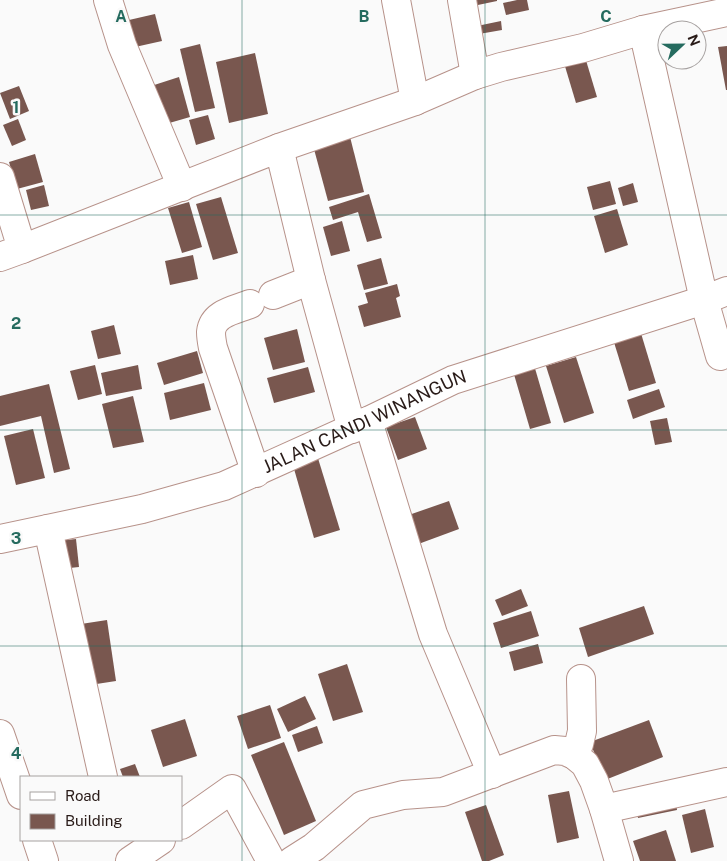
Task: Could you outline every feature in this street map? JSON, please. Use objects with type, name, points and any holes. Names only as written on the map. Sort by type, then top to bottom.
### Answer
[{"type":"street","points":[[108,0],[122,45],[182,187]]},
{"type":"street","points":[[396,0],[415,101]]},
{"type":"street","points":[[462,0],[475,75]]},
{"type":"street","points":[[0,178],[11,253],[280,148],[415,101],[475,75],[583,48],[643,30],[727,12]]},
{"type":"street","points":[[643,30],[715,296],[720,356]]},
{"type":"street","points":[[280,148],[311,280],[360,425],[433,634],[492,774]]},
{"type":"street","points":[[256,473],[212,348],[211,332],[214,322],[222,314],[311,280]]},
{"type":"street","name":"JALAN CANDI WINANGUN","points":[[0,539],[142,509],[224,486],[360,425],[453,380],[715,296]]},
{"type":"street","points":[[48,529],[103,776]]},
{"type":"street","points":[[574,755],[582,731],[581,679]]},
{"type":"street","points":[[0,734],[20,792]]},
{"type":"street","points":[[292,861],[314,847],[363,805],[403,796],[443,792],[554,750],[565,751],[574,755],[585,764],[594,781],[604,809],[619,861]]},
{"type":"street","points":[[604,809],[727,782]]},
{"type":"street","points":[[182,824],[232,789],[271,861]]},
{"type":"street","points":[[37,841],[44,861]]},
{"type":"street","points":[[130,861],[160,841]]},
{"type":"building","points":[[471,0],[497,0],[497,1],[473,6]]},
{"type":"building","points":[[527,0],[529,10],[506,15],[503,3]]},
{"type":"building","points":[[155,14],[162,41],[135,47],[129,20]]},
{"type":"building","points":[[501,21],[502,30],[479,34],[477,26]]},
{"type":"building","points":[[200,44],[215,108],[195,112],[180,49]]},
{"type":"building","points":[[727,46],[727,90],[726,90],[718,47]]},
{"type":"building","points":[[255,53],[268,114],[229,123],[216,62]]},
{"type":"building","points":[[585,57],[597,97],[576,103],[564,63]]},
{"type":"building","points":[[179,77],[190,117],[159,126],[148,87]]},
{"type":"building","points":[[19,86],[29,111],[10,119],[0,93]]},
{"type":"building","points":[[208,115],[215,139],[196,145],[189,120]]},
{"type":"building","points":[[18,119],[26,140],[12,146],[3,125]]},
{"type":"building","points":[[348,129],[364,192],[328,201],[311,138]]},
{"type":"building","points":[[35,154],[43,182],[17,189],[9,162]]},
{"type":"building","points":[[610,181],[616,204],[593,210],[587,187]]},
{"type":"building","points":[[633,183],[638,202],[623,206],[618,188]]},
{"type":"building","points":[[44,185],[49,206],[31,210],[26,190]]},
{"type":"building","points":[[369,194],[382,238],[367,242],[358,212],[333,220],[329,207]]},
{"type":"building","points":[[221,197],[238,253],[213,260],[196,204]]},
{"type":"building","points":[[189,202],[202,247],[182,253],[168,208]]},
{"type":"building","points":[[617,209],[628,245],[605,253],[594,216]]},
{"type":"building","points":[[342,221],[350,251],[331,256],[323,227]]},
{"type":"building","points":[[193,255],[198,279],[170,285],[165,261]]},
{"type":"building","points":[[381,258],[388,284],[364,290],[357,265]]},
{"type":"building","points":[[397,284],[400,296],[396,298],[401,317],[364,327],[358,306],[368,303],[365,293]]},
{"type":"building","points":[[114,325],[121,354],[98,359],[91,331]]},
{"type":"building","points":[[297,329],[305,362],[273,370],[264,338]]},
{"type":"building","points":[[640,330],[656,383],[629,391],[613,339]]},
{"type":"building","points":[[197,351],[203,373],[164,385],[157,363]]},
{"type":"building","points":[[576,357],[594,413],[564,423],[546,366]]},
{"type":"building","points":[[95,365],[102,394],[78,400],[70,371]]},
{"type":"building","points":[[138,365],[142,389],[106,396],[101,373]]},
{"type":"building","points":[[534,365],[551,423],[530,429],[513,371]]},
{"type":"building","points":[[308,367],[315,392],[274,403],[267,378]]},
{"type":"building","points":[[204,383],[211,410],[170,420],[164,393]]},
{"type":"building","points":[[49,384],[70,469],[54,473],[41,416],[0,426],[0,396]]},
{"type":"building","points":[[659,389],[665,407],[633,419],[627,400]]},
{"type":"building","points":[[133,396],[144,442],[113,448],[102,404]]},
{"type":"building","points":[[415,417],[427,449],[398,460],[386,427]]},
{"type":"building","points":[[667,418],[672,442],[655,445],[650,421]]},
{"type":"building","points":[[33,429],[45,478],[16,485],[4,436]]},
{"type":"building","points":[[317,455],[340,530],[314,538],[292,462]]},
{"type":"building","points":[[449,501],[459,529],[413,546],[403,517]]},
{"type":"building","points":[[76,539],[79,567],[60,569],[56,541]]},
{"type":"building","points":[[521,589],[528,606],[502,616],[495,600]]},
{"type":"building","points":[[644,606],[654,634],[588,657],[579,628]]},
{"type":"building","points":[[531,611],[539,636],[501,648],[493,623]]},
{"type":"building","points":[[107,620],[116,681],[90,685],[81,624]]},
{"type":"building","points":[[538,644],[543,663],[514,671],[509,652]]},
{"type":"building","points":[[347,664],[363,712],[333,721],[318,674]]},
{"type":"building","points":[[305,696],[316,719],[288,732],[277,709]]},
{"type":"building","points":[[270,705],[281,738],[248,749],[237,716]]},
{"type":"building","points":[[185,719],[197,756],[163,767],[151,730]]},
{"type":"building","points":[[649,720],[663,757],[605,780],[590,742]]},
{"type":"building","points":[[317,726],[323,743],[298,752],[292,735]]},
{"type":"building","points":[[284,742],[316,821],[284,835],[251,755]]},
{"type":"building","points":[[135,764],[140,776],[123,776],[120,769]]},
{"type":"building","points":[[569,791],[579,838],[557,843],[548,795]]},
{"type":"building","points":[[675,795],[677,810],[638,818],[635,803]]},
{"type":"building","points":[[486,805],[504,855],[489,861],[482,861],[465,812]]},
{"type":"building","points":[[705,809],[714,847],[691,853],[682,815]]},
{"type":"building","points":[[666,830],[676,861],[640,861],[633,841]]}]
